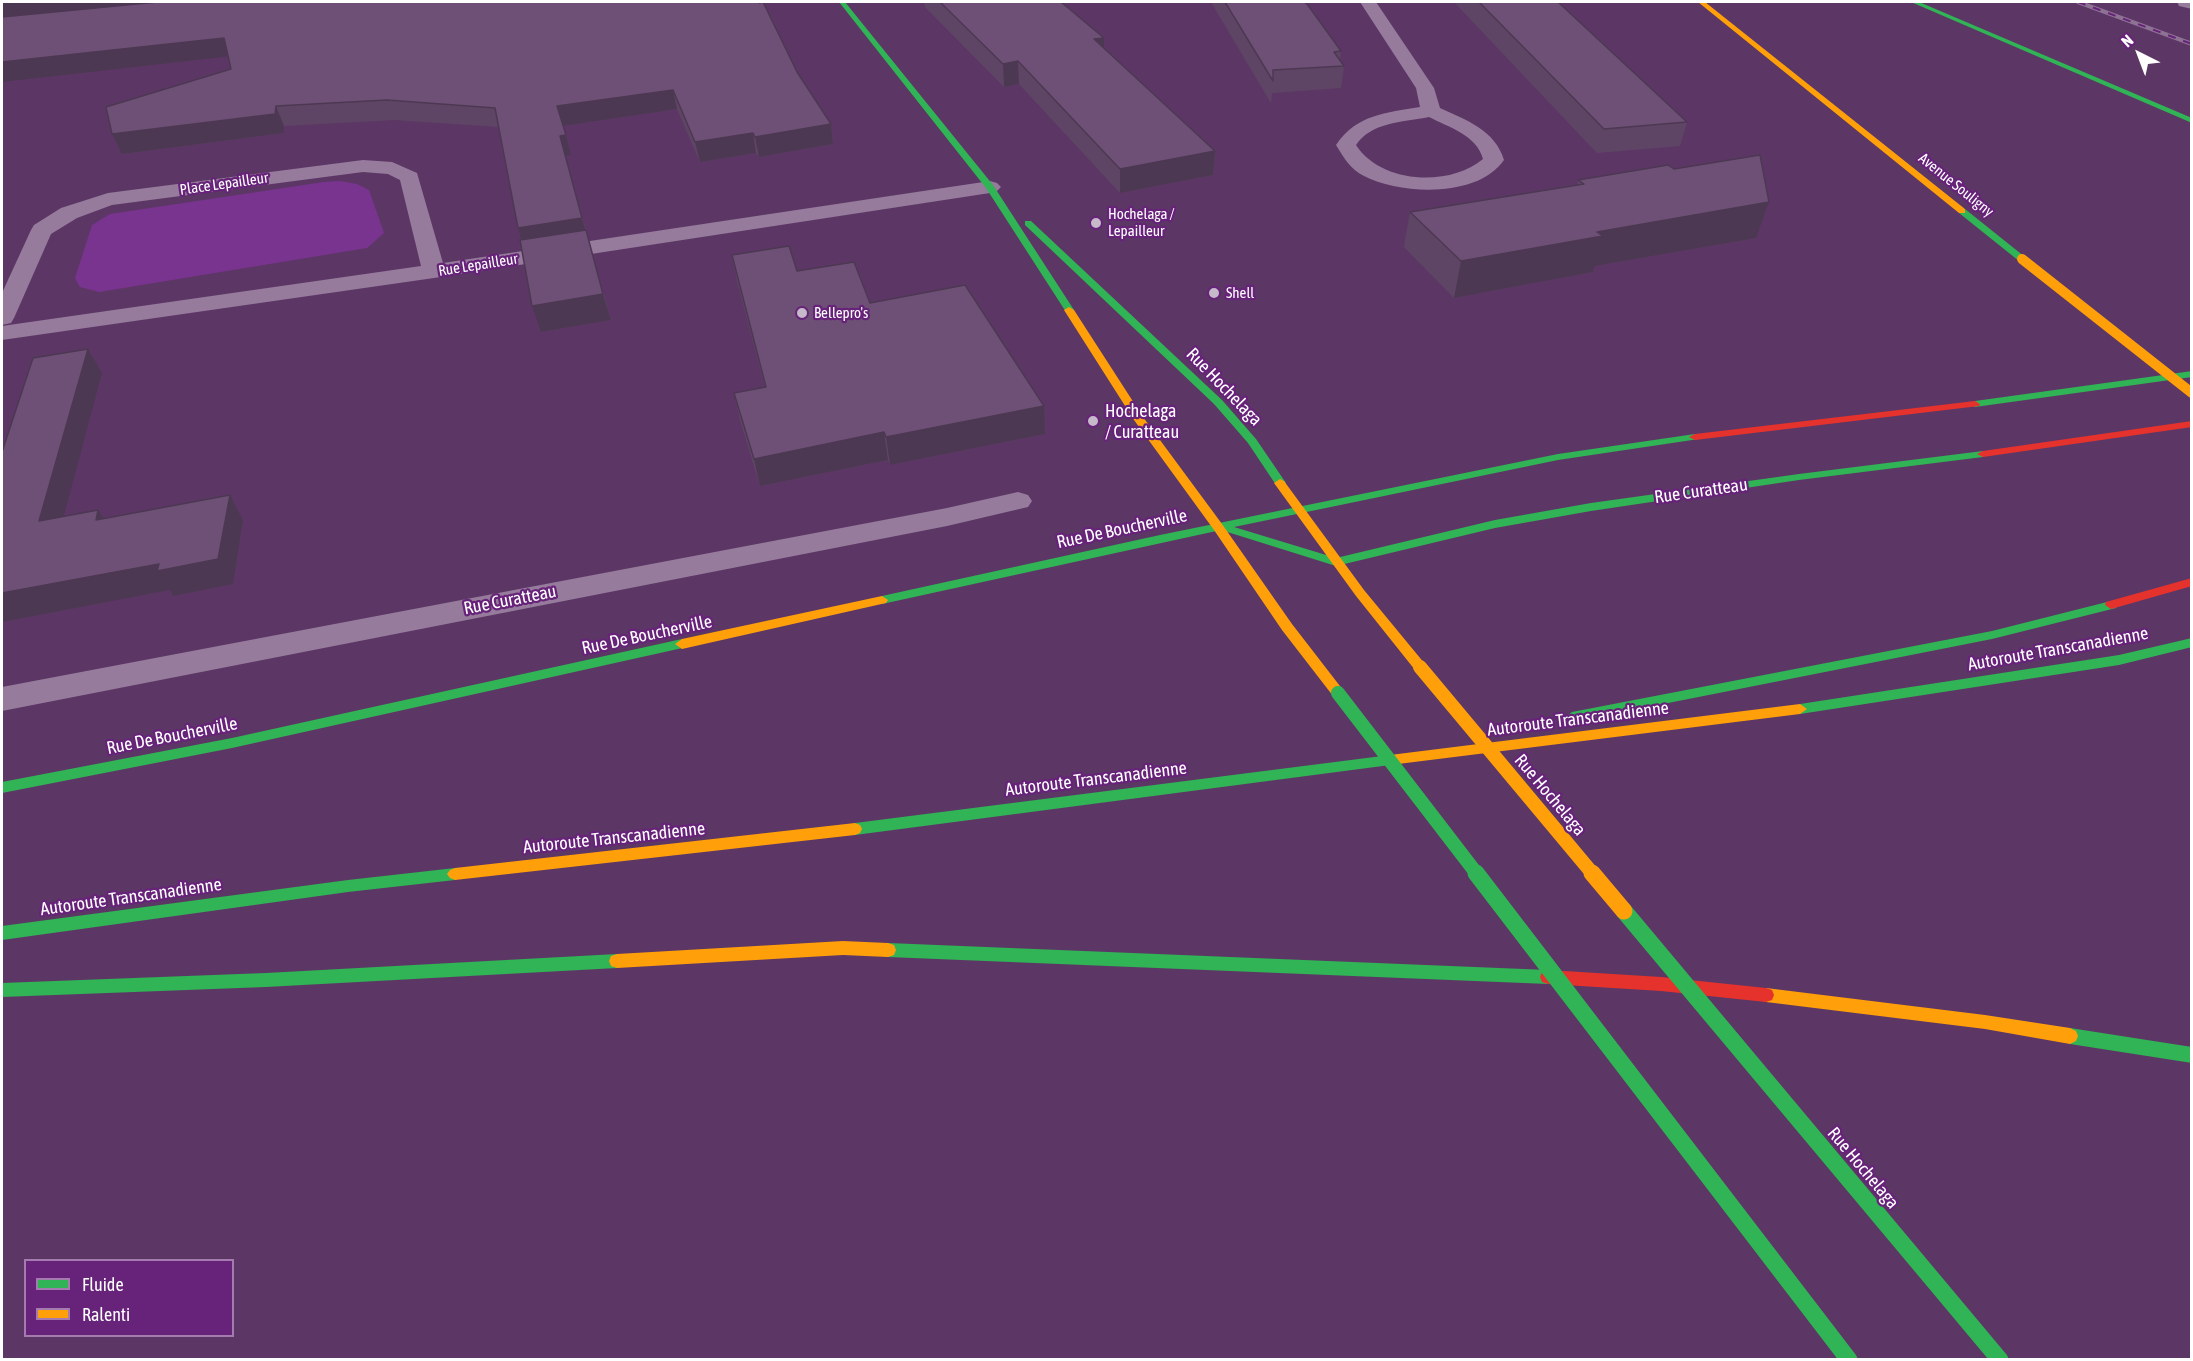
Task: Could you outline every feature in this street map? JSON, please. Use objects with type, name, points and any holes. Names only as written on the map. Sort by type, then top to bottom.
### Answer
[{"type":"main road","name":"Rue Hochelaga","points":[[842,2],[990,187],[1138,418],[1218,527],[1287,627],[1849,1359]]},
{"type":"main road","name":"Avenue Souligny","points":[[1701,2],[2192,393]]},
{"type":"main road","points":[[1914,2],[2192,121]]},
{"type":"main road","name":"Rue Hochelaga","points":[[990,187],[1218,402],[1252,441],[1299,512],[1336,562],[1420,667],[2000,1359]]},
{"type":"main road","points":[[1299,512],[1558,457],[1679,439],[1906,413],[2192,374]]},
{"type":"main road","name":"Rue Curatteau","points":[[1218,527],[1336,562],[1495,524],[1591,507],[1799,477],[2032,448],[2192,424]]},
{"type":"main road","name":"Rue De Boucherville","points":[[2,788],[243,740],[1218,527],[1299,512]]},
{"type":"main road","points":[[1557,720],[1982,637],[2069,617],[2192,582]]},
{"type":"main road","name":"Autoroute Transcanadienne","points":[[2,933],[348,886],[799,836],[1287,772],[1775,713],[2119,660],[2192,642]]},
{"type":"main road","points":[[1287,772],[1498,732]]},
{"type":"main road","points":[[2,990],[266,980],[843,948],[1479,972],[1661,984],[1824,1000],[1985,1022],[2192,1055]]},
{"type":"street","points":[[1368,2],[1425,88],[1431,111],[1484,140],[1492,150],[1494,160],[1487,169],[1474,176],[1431,183],[1405,181],[1371,171],[1349,156],[1346,145],[1350,135],[1363,127],[1431,111]]},
{"type":"street","points":[[2185,2],[2192,4]]},
{"type":"street","name":"Place Lepailleur","points":[[2,318],[42,230],[69,213],[108,199],[363,166],[392,168],[410,177],[434,271]]},
{"type":"street","name":"Rue Lepailleur","points":[[2,333],[434,271],[990,187]]},
{"type":"street","name":"Rue Curatteau","points":[[2,699],[947,517],[1018,501]]},
{"type":"shaded area","points":[[340,181],[357,184],[369,190],[384,233],[367,248],[99,292],[80,287],[75,278],[92,225],[110,214]]},
{"type":"building","points":[[158,2],[763,2],[797,72],[831,124],[755,137],[753,133],[695,142],[673,90],[557,106],[566,135],[560,136],[582,218],[518,228],[495,108],[387,100],[276,106],[275,114],[112,134],[106,107],[231,69],[224,38],[2,62],[2,17]]},
{"type":"building","points":[[940,2],[1061,2],[1104,38],[1094,39],[1215,151],[1120,169],[1018,61],[1003,64]]},
{"type":"building","points":[[1225,2],[1304,2],[1341,51],[1334,52],[1344,66],[1273,70],[1273,81]]},
{"type":"building","points":[[1479,2],[1558,2],[1687,122],[1604,129]]},
{"type":"building","points":[[1760,155],[1769,202],[1597,232],[1603,236],[1461,261],[1410,212],[1584,184],[1578,180],[1668,165],[1674,169]]},
{"type":"building","points":[[586,230],[603,294],[532,306],[520,240]]},
{"type":"building","points":[[789,246],[797,271],[854,262],[870,303],[965,285],[1044,406],[886,437],[884,432],[754,459],[734,393],[766,387],[732,255]]},
{"type":"building","points":[[88,349],[39,521],[98,510],[96,520],[230,495],[218,559],[157,571],[159,564],[2,593],[2,452],[33,358]]},
{"type":"railway","points":[[2078,2],[2192,44]]},
{"type":"traffic: fast","points":[[842,2],[990,187],[1069,310]]},
{"type":"traffic: fast","points":[[1914,2],[2192,121]]},
{"type":"traffic: fast","points":[[1962,211],[2022,259]]},
{"type":"traffic: fast","points":[[1028,223],[1218,402],[1252,441],[1280,483]]},
{"type":"traffic: fast","points":[[1975,404],[2192,374]]},
{"type":"traffic: fast","points":[[882,600],[1160,539],[1558,457],[1695,437]]},
{"type":"traffic: fast","points":[[1226,529],[1336,562],[1495,524],[1591,507],[1799,477],[1983,454]]},
{"type":"traffic: fast","points":[[1572,717],[1992,635],[2111,605]]},
{"type":"traffic: fast","points":[[1800,709],[2119,660],[2192,642]]},
{"type":"traffic: fast","points":[[2,788],[232,743],[682,644]]},
{"type":"traffic: fast","points":[[1338,693],[1849,1360]]},
{"type":"traffic: fast","points":[[855,829],[1398,759]]},
{"type":"traffic: fast","points":[[2,933],[348,886],[455,874]]},
{"type":"traffic: fast","points":[[1624,911],[2000,1360]]},
{"type":"traffic: fast","points":[[888,950],[1548,977]]},
{"type":"traffic: fast","points":[[2,990],[266,980],[617,961]]},
{"type":"traffic: fast","points":[[2070,1036],[2192,1055]]},
{"type":"traffic: slow","points":[[1701,2],[1962,211]]},
{"type":"traffic: slow","points":[[2022,259],[2192,393]]},
{"type":"traffic: slow","points":[[1069,310],[1138,418],[1218,527],[1287,627],[1338,693]]},
{"type":"traffic: slow","points":[[1280,483],[1360,593],[1420,667]]},
{"type":"traffic: slow","points":[[682,644],[882,600]]},
{"type":"traffic: slow","points":[[1420,667],[1624,911]]},
{"type":"traffic: slow","points":[[1398,759],[1800,709]]},
{"type":"traffic: slow","points":[[455,874],[855,829]]},
{"type":"traffic: slow","points":[[617,961],[843,948],[888,950]]},
{"type":"traffic: slow","points":[[1766,995],[1985,1022],[2070,1036]]},
{"type":"traffic: jam","points":[[1695,437],[1975,404]]},
{"type":"traffic: jam","points":[[1983,454],[2192,424]]},
{"type":"traffic: jam","points":[[2111,605],[2192,582]]},
{"type":"traffic: jam","points":[[1548,977],[1661,984],[1766,995]]},
{"type":"place","name":"Hochelaga / Lepailleur","points":[[1096,223]]},
{"type":"place","name":"Shell","points":[[1214,293]]},
{"type":"place","name":"Bellepro's","points":[[802,313]]},
{"type":"place","name":"Hochelaga / Curatteau","points":[[1093,421]]}]
